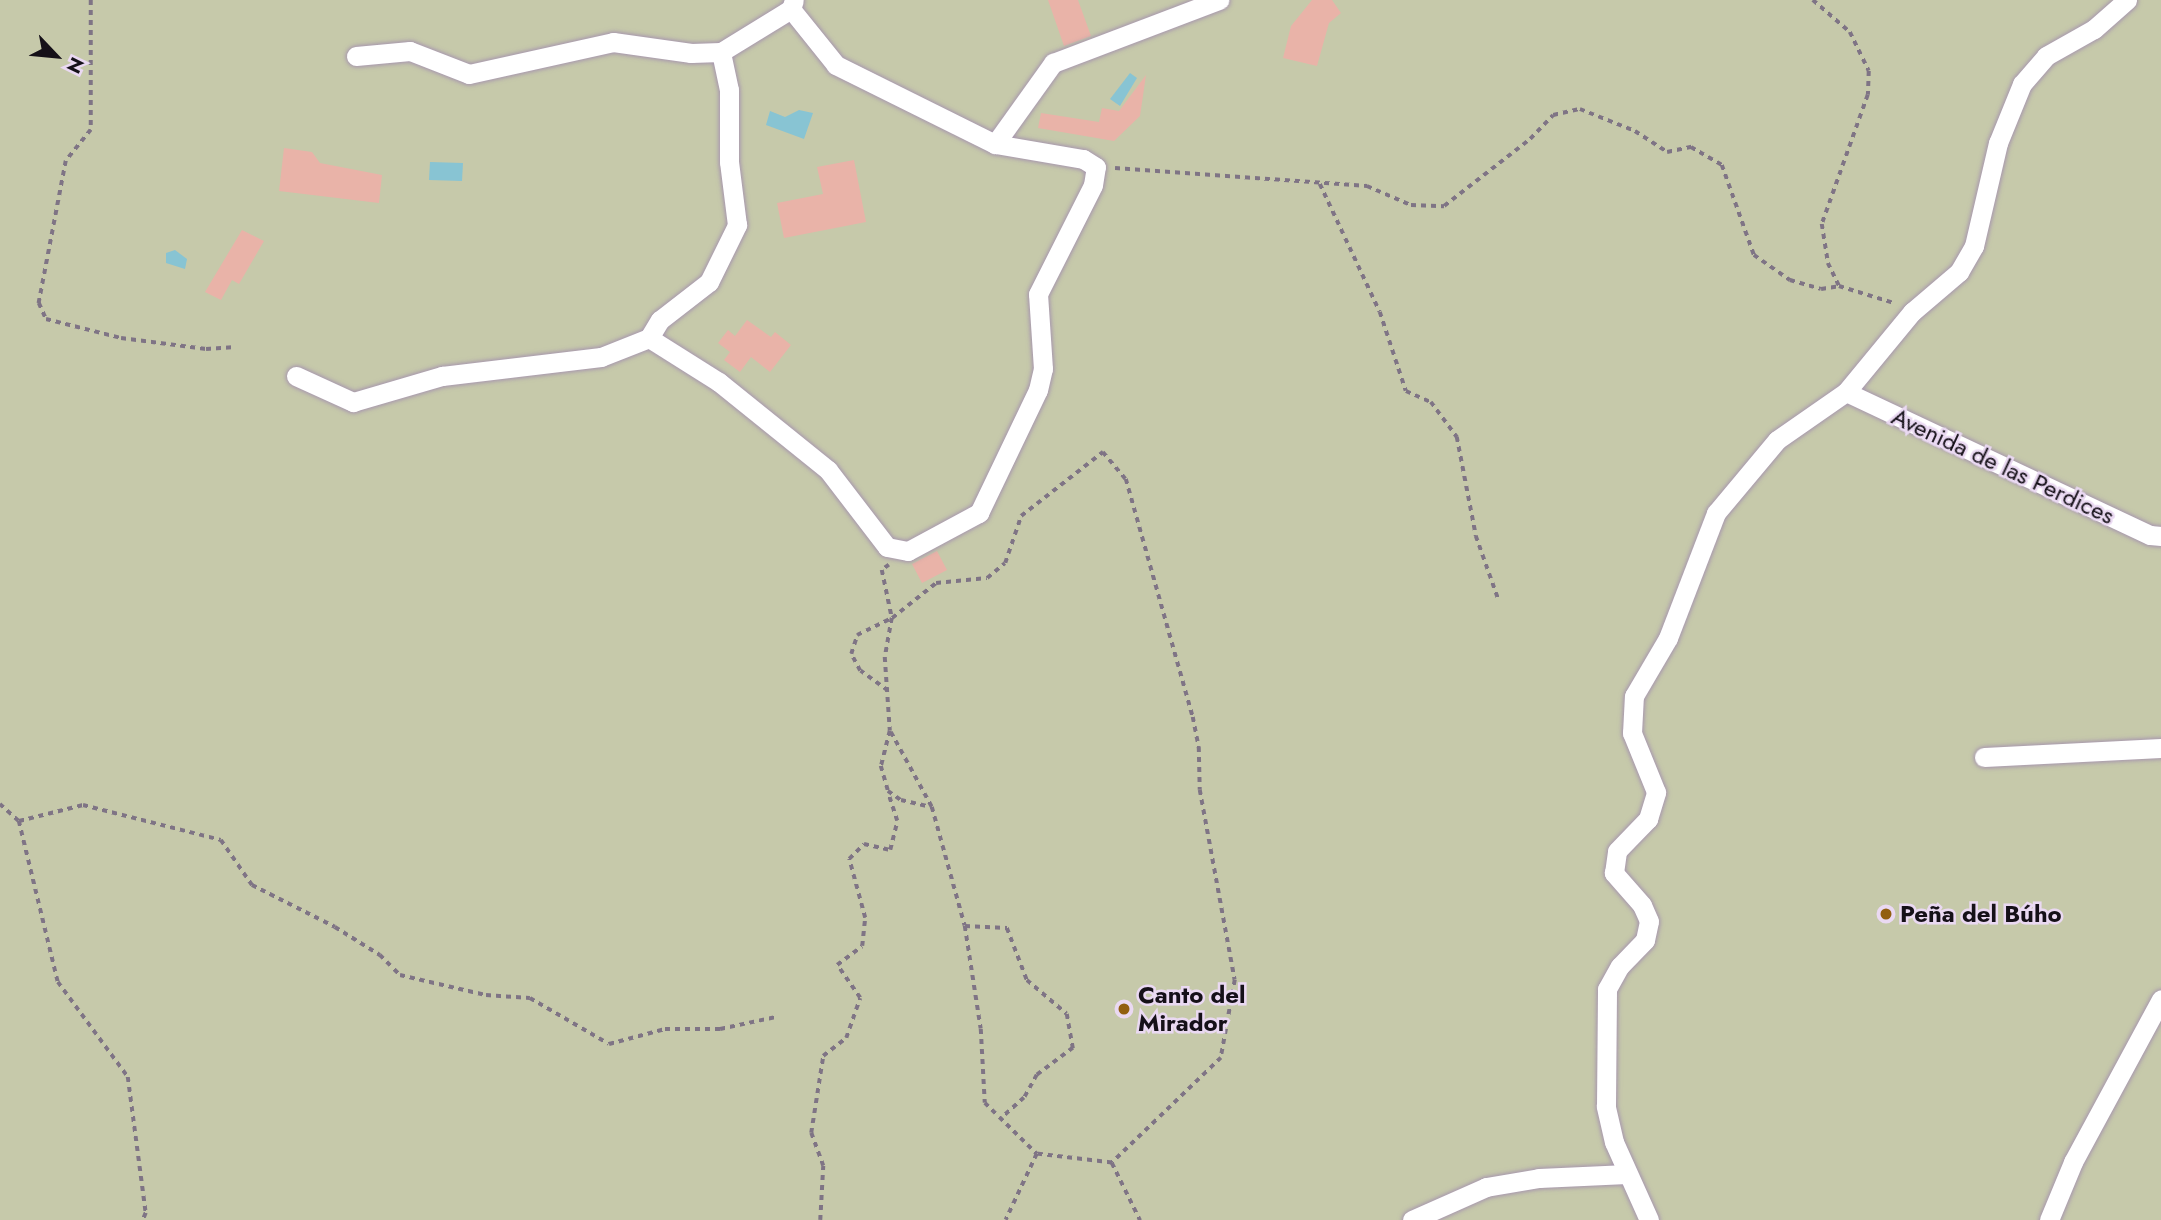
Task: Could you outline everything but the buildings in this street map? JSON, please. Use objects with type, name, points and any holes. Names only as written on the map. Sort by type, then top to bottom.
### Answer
[{"type":"street","points":[[995,145],[1053,64],[1219,0]]},
{"type":"street","points":[[1649,1220],[1627,1174],[1606,1106],[1607,989],[1620,966],[1645,940],[1649,921],[1642,905],[1614,873],[1617,851],[1648,819],[1656,792],[1632,733],[1634,696],[1668,638],[1716,513],[1777,440],[1846,392],[1912,312],[1959,272],[1974,246],[1998,143],[2022,84],[2046,55],[2094,29],[2127,0]]},
{"type":"street","points":[[356,56],[410,51],[468,74],[613,42],[691,53],[721,52],[792,4],[836,65],[995,145],[1083,159],[1096,167],[1093,185],[1038,294],[1043,369],[1038,390],[979,513],[908,551],[887,547],[828,470],[719,382],[649,338]]},
{"type":"street","points":[[296,376],[353,402],[442,376],[601,357],[649,338],[660,320],[709,282],[737,225],[729,162],[729,90],[721,52]]},
{"type":"street","name":"Avenida de las Perdices","points":[[1846,392],[2150,535],[2161,536]]},
{"type":"street","points":[[1984,757],[2161,748]]},
{"type":"street","points":[[2049,1220],[2073,1163],[2161,999]]},
{"type":"street","points":[[1412,1220],[1486,1186],[1539,1178],[1627,1174]]},
{"type":"path","points":[[91,0],[91,130],[66,161],[39,303],[47,318],[121,338],[206,349],[232,347]]},
{"type":"path","points":[[1813,0],[1850,32],[1869,71],[1868,95],[1822,224],[1828,263],[1839,286]]},
{"type":"path","points":[[1096,167],[1367,186],[1410,205],[1444,206],[1530,139],[1553,115],[1580,109],[1635,131],[1667,152],[1691,147],[1722,164],[1754,255],[1790,280],[1821,289],[1839,286],[1881,296],[1912,312]]},
{"type":"path","points":[[1321,184],[1380,312],[1406,391],[1431,402],[1457,437],[1476,536],[1498,598]]},
{"type":"path","points":[[888,691],[860,671],[851,654],[858,635],[892,618],[936,583],[987,578],[1005,563],[1021,516],[1102,452],[1126,479],[1199,747],[1200,790],[1236,980],[1221,1058],[1112,1163]]},
{"type":"path","points":[[820,1220],[823,1166],[811,1133],[823,1056],[846,1038],[860,998],[837,965],[863,946],[865,918],[849,859],[864,844],[890,850],[897,821],[881,766],[890,731],[885,657],[892,618],[882,570],[908,551]]},
{"type":"path","points":[[890,731],[932,807],[965,926],[981,1029],[985,1103],[1037,1154],[1112,1163]]},
{"type":"path","points":[[888,791],[901,800],[932,807]]},
{"type":"path","points":[[0,804],[19,821],[58,982],[128,1077],[143,1220]]},
{"type":"path","points":[[19,821],[83,805],[221,840],[252,885],[335,927],[380,955],[400,975],[485,995],[530,998],[608,1044],[665,1029],[720,1029],[776,1017]]},
{"type":"path","points":[[965,926],[1007,928],[1027,980],[1067,1014],[1073,1048],[1037,1075],[1024,1098],[1001,1119]]},
{"type":"path","points":[[1006,1220],[1037,1154]]},
{"type":"path","points":[[1112,1163],[1140,1220]]},
{"type":"green space","points":[[0,0],[2161,0],[2161,1220],[0,1220]]},
{"type":"water","points":[[1130,73],[1137,78],[1120,106],[1110,99]]},
{"type":"water","points":[[799,110],[813,113],[804,139],[766,125],[770,111],[785,117]]},
{"type":"water","points":[[430,162],[463,163],[462,181],[429,180]]},
{"type":"water","points":[[175,250],[187,259],[185,269],[166,263],[166,253]]},
{"type":"place","name":"Peña del Búho","points":[[1886,914]]},
{"type":"place","name":"Canto del Mirador","points":[[1124,1009]]}]
